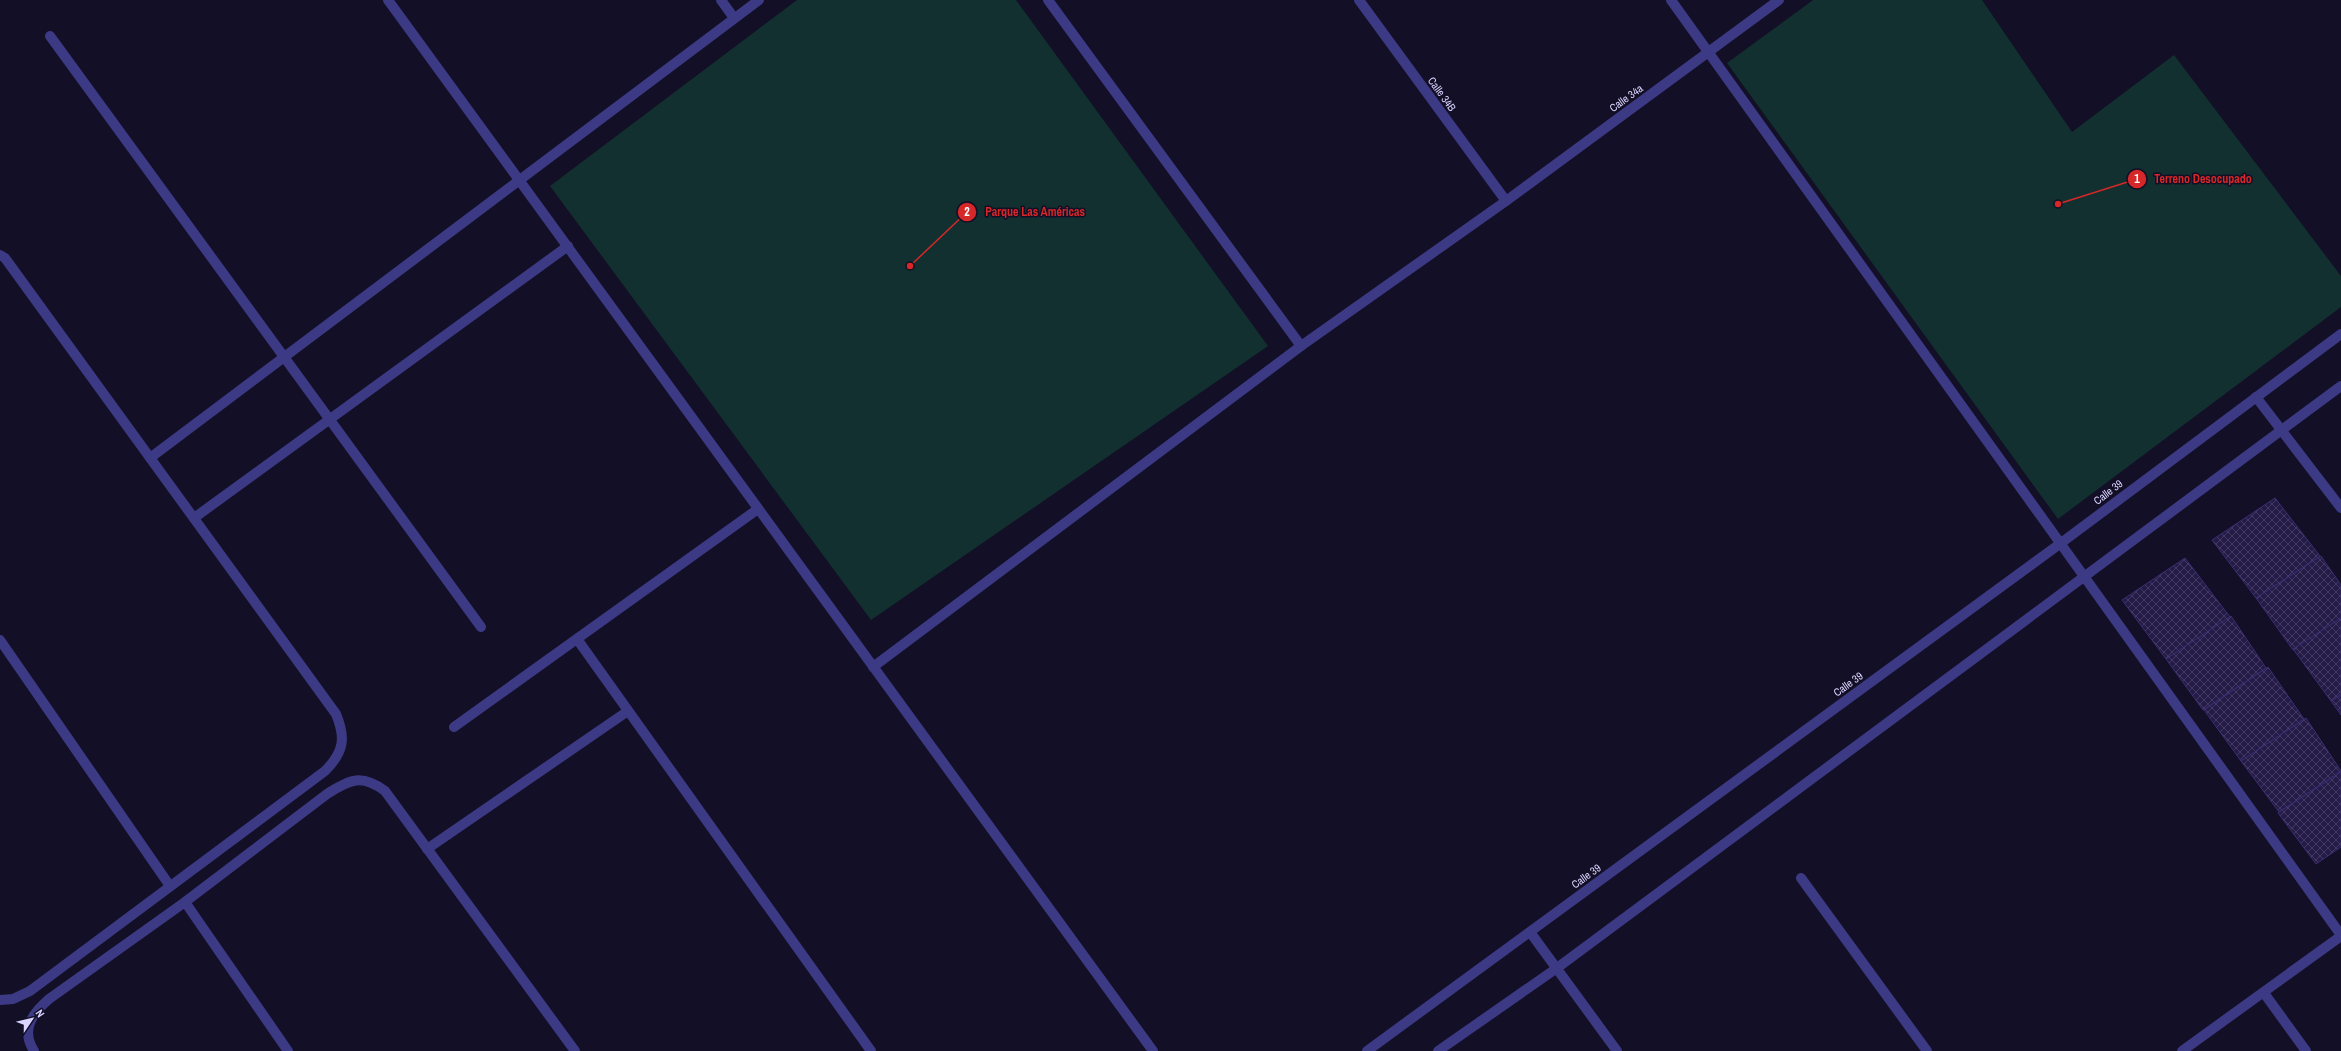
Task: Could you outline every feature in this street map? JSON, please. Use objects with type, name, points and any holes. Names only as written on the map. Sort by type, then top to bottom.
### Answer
[{"type":"street","points":[[388,0],[1153,1051]]},
{"type":"street","points":[[721,0],[734,18]]},
{"type":"street","points":[[150,458],[759,0]]},
{"type":"street","points":[[1048,0],[1301,346]]},
{"type":"street","name":"Calle 34B","points":[[1358,0],[1506,201]]},
{"type":"street","points":[[1671,0],[1709,51],[2341,936],[2182,1051]]},
{"type":"street","name":"Calle 34a","points":[[873,667],[1301,346],[1506,201],[1779,0]]},
{"type":"street","points":[[50,36],[481,627]]},
{"type":"street","points":[[194,518],[329,418],[568,246]]},
{"type":"street","points":[[0,255],[5,258],[336,714],[343,729],[341,749],[336,760],[325,771],[30,991],[13,999],[0,1000]]},
{"type":"street","name":"Calle 39","points":[[1367,1051],[2060,543],[2341,334]]},
{"type":"street","points":[[1438,1051],[1557,968],[2341,386]]},
{"type":"street","points":[[2256,397],[2283,430],[2341,508]]},
{"type":"street","points":[[454,727],[758,509]]},
{"type":"street","points":[[577,639],[872,1051]]},
{"type":"street","points":[[0,640],[170,886]]},
{"type":"street","points":[[427,849],[628,711]]},
{"type":"street","points":[[34,1051],[31,1047],[28,1026],[35,1011],[185,902],[328,794],[344,783],[360,780],[372,782],[385,791],[575,1051]]},
{"type":"street","points":[[1801,878],[1927,1051]]},
{"type":"street","points":[[185,902],[288,1051]]},
{"type":"street","points":[[1530,932],[1617,1051]]},
{"type":"street","points":[[2264,993],[2306,1051]]},
{"type":"green space","points":[[797,0],[1016,0],[1268,346],[871,620],[550,186]]},
{"type":"green space","points":[[1813,0],[1982,0],[2072,132],[2174,55],[2341,276],[2341,307],[2058,519],[1727,63]]},
{"type":"building","points":[[2275,498],[2320,556],[2256,598],[2212,540]]},
{"type":"building","points":[[2321,556],[2341,585],[2341,618],[2293,650],[2256,598]]},
{"type":"building","points":[[2185,558],[2230,617],[2166,659],[2122,600]]},
{"type":"building","points":[[2231,616],[2266,668],[2203,710],[2166,659]]},
{"type":"building","points":[[2341,618],[2341,694],[2331,701],[2293,649]]},
{"type":"building","points":[[2268,667],[2304,719],[2241,761],[2204,710]]},
{"type":"building","points":[[2341,695],[2341,715],[2331,701]]},
{"type":"building","points":[[2306,718],[2341,771],[2279,812],[2241,761]]},
{"type":"building","points":[[2341,772],[2341,847],[2316,864],[2278,813]]},
{"type":"place","name":"Terreno Desocupado","points":[[2058,204]]},
{"type":"place","name":"Parque Las Américas","points":[[910,266]]}]
